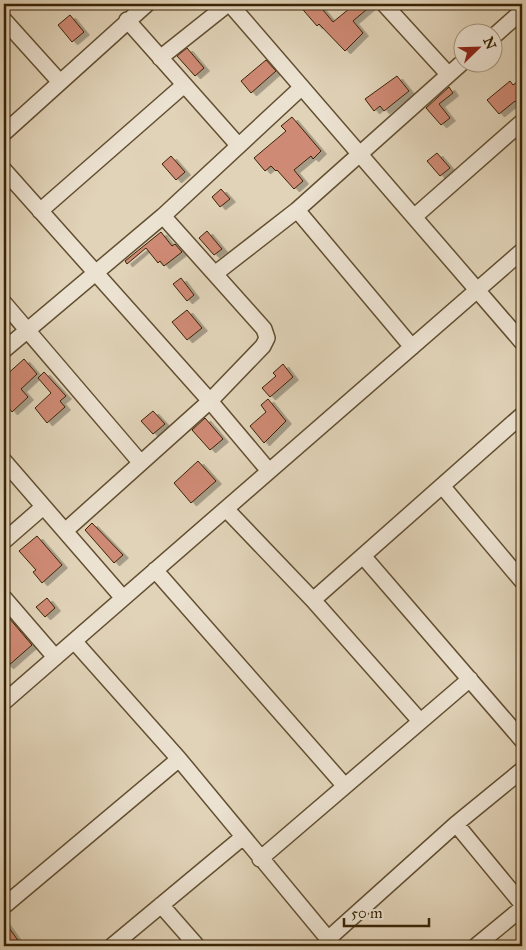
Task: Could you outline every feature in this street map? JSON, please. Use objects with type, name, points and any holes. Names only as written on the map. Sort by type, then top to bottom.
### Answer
[{"type":"street","points":[[4,132],[147,4]]},
{"type":"street","points":[[160,58],[229,4],[522,342]]},
{"type":"street","points":[[391,6],[448,74]]},
{"type":"street","points":[[4,20],[59,81]]},
{"type":"street","points":[[127,20],[238,145]]},
{"type":"street","points":[[504,30],[519,21]]},
{"type":"street","points":[[216,273],[297,210],[454,69]]},
{"type":"street","points":[[40,211],[184,85]]},
{"type":"street","points":[[4,350],[163,216],[302,87]]},
{"type":"street","points":[[414,217],[522,122]]},
{"type":"street","points":[[4,170],[210,401],[269,471]]},
{"type":"street","points":[[297,210],[412,348]]},
{"type":"street","points":[[65,531],[210,401],[263,346],[267,338],[264,329],[216,273],[163,216]]},
{"type":"street","points":[[4,702],[522,251]]},
{"type":"street","points":[[4,303],[140,462]]},
{"type":"street","points":[[313,600],[443,487],[522,415]]},
{"type":"street","points":[[4,461],[123,598]]},
{"type":"street","points":[[443,487],[522,581]]},
{"type":"street","points":[[4,541],[43,507]]},
{"type":"street","points":[[226,509],[313,600],[420,721]]},
{"type":"street","points":[[363,556],[522,740]]},
{"type":"street","points":[[155,570],[344,785]]},
{"type":"street","points":[[4,598],[55,657]]},
{"type":"street","points":[[74,641],[179,760],[331,943],[456,824],[522,770]]},
{"type":"street","points":[[260,859],[344,785],[470,679]]},
{"type":"street","points":[[4,906],[179,760]]},
{"type":"street","points":[[456,824],[522,904]]},
{"type":"street","points":[[112,946],[243,837]]},
{"type":"street","points":[[162,905],[197,946]]},
{"type":"street","points":[[476,946],[522,908]]},
{"type":"building","points":[[298,4],[318,4],[333,22],[355,4],[373,4],[353,21],[363,33],[345,51],[319,24],[317,26]]},
{"type":"building","points":[[70,15],[84,32],[72,42],[58,25]]},
{"type":"building","points":[[187,48],[204,68],[195,76],[177,56]]},
{"type":"building","points":[[266,60],[276,71],[251,93],[241,81]]},
{"type":"building","points":[[397,76],[409,91],[384,111],[380,106],[374,111],[365,99]]},
{"type":"building","points":[[522,78],[522,109],[515,101],[499,114],[487,100],[510,81],[513,85]]},
{"type":"building","points":[[449,87],[453,93],[439,104],[450,118],[441,125],[426,108]]},
{"type":"building","points":[[292,117],[321,151],[313,159],[311,156],[294,170],[303,181],[294,189],[277,170],[271,166],[265,171],[254,158],[286,131],[281,126]]},
{"type":"building","points":[[437,153],[450,168],[440,176],[427,161]]},
{"type":"building","points":[[171,156],[185,172],[176,180],[162,164]]},
{"type":"building","points":[[221,189],[230,199],[220,207],[212,197]]},
{"type":"building","points":[[207,231],[222,249],[214,255],[199,238]]},
{"type":"building","points":[[161,232],[172,246],[175,244],[182,252],[164,266],[160,261],[158,263],[146,248],[127,264],[125,261]]},
{"type":"building","points":[[181,278],[194,295],[187,301],[173,284]]},
{"type":"building","points":[[187,310],[202,328],[187,340],[172,322]]},
{"type":"building","points":[[24,359],[37,374],[21,389],[28,397],[12,412],[4,402],[4,377]]},
{"type":"building","points":[[283,364],[293,377],[270,397],[262,388],[276,376],[273,373]]},
{"type":"building","points":[[44,372],[66,396],[60,401],[65,407],[47,423],[35,408],[51,393],[38,378]]},
{"type":"building","points":[[268,399],[286,421],[264,443],[250,426],[266,412],[261,405]]},
{"type":"building","points":[[153,411],[165,424],[153,434],[141,421]]},
{"type":"building","points":[[205,418],[223,439],[210,450],[192,430]]},
{"type":"building","points":[[198,461],[216,481],[191,503],[174,483]]},
{"type":"building","points":[[92,523],[123,555],[114,563],[85,530]]},
{"type":"building","points":[[37,536],[62,565],[42,583],[33,572],[36,570],[19,551]]},
{"type":"building","points":[[47,598],[55,608],[45,617],[36,607]]},
{"type":"building","points":[[9,618],[32,645],[8,666],[4,662],[4,623]]},
{"type":"building","points":[[4,921],[22,946],[4,946]]}]
